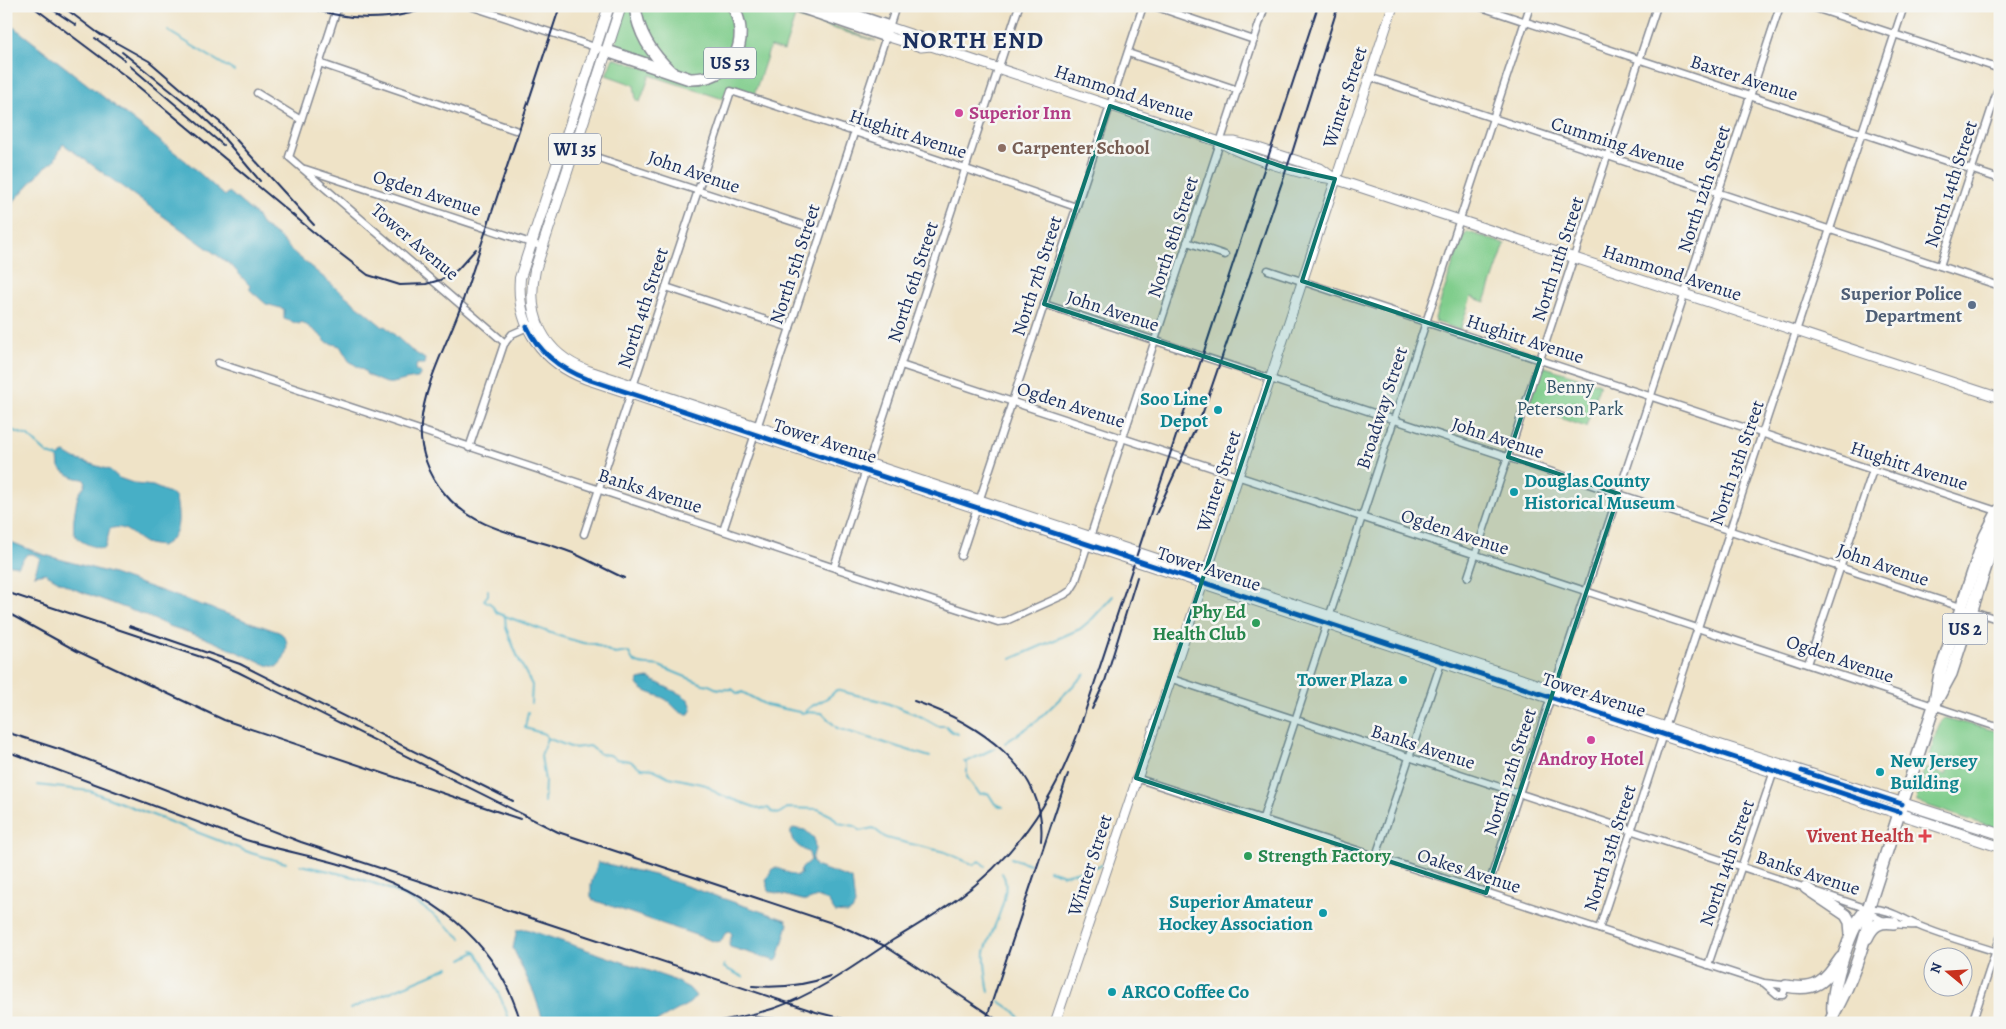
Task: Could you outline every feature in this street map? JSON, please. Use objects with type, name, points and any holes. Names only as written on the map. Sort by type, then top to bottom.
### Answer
[{"type":"highway","points":[[635,6],[639,28],[646,42],[674,74]]},
{"type":"highway","name":"US 53","points":[[674,74],[690,79],[699,79],[716,74],[728,66],[735,56],[741,37],[734,6]]},
{"type":"highway","points":[[798,6],[888,31]]},
{"type":"highway","points":[[827,6],[888,31]]},
{"type":"highway","points":[[607,51],[674,74]]},
{"type":"highway","name":"US 2","points":[[1832,1017],[1849,981],[1867,927],[1868,909],[1934,706],[1951,674],[1966,609],[1988,558],[1999,510]]},
{"type":"highway","points":[[1806,888],[1846,915],[1850,922],[1851,935]]},
{"type":"highway","name":"US 2","points":[[1832,1017],[1833,997],[1851,935],[1859,916],[1868,909]]},
{"type":"highway","points":[[1849,981],[1871,930],[1881,922],[1894,923]]},
{"type":"highway","points":[[1786,986],[1802,989],[1814,986],[1830,973],[1845,953]]},
{"type":"main road","name":"WI 35","points":[[527,327],[520,304],[519,286],[521,270],[560,145],[609,6]]},
{"type":"main road","name":"WI 35","points":[[537,323],[533,302],[533,284],[543,247],[621,6]]},
{"type":"main road","name":"Tower Avenue","points":[[537,323],[547,343],[569,362],[632,389],[1551,693],[1809,774],[2000,847]]},
{"type":"main road","name":"Tower Avenue","points":[[527,327],[543,351],[562,367],[580,376],[632,389]]},
{"type":"main road","name":"Tower Avenue","points":[[1665,730],[1774,771],[1900,808],[2000,834]]},
{"type":"main road","points":[[1774,771],[1778,768],[1809,774]]},
{"type":"street","points":[[258,93],[301,120],[338,6]]},
{"type":"street","points":[[470,6],[607,51]]},
{"type":"street","name":"North 5th Street","points":[[723,531],[896,6]]},
{"type":"street","name":"North 6th Street","points":[[834,567],[1019,6]]},
{"type":"street","name":"North 7th Street","points":[[960,556],[1143,6]]},
{"type":"street","points":[[1154,6],[1254,40]]},
{"type":"street","name":"North 8th Street","points":[[1070,591],[1089,540],[1265,6]]},
{"type":"street","name":"Winter Street","points":[[1054,1023],[1204,579],[1393,6]]},
{"type":"street","name":"Baxter Avenue","points":[[1478,6],[2000,179]]},
{"type":"street","name":"Broadway Street","points":[[1262,818],[1530,6]]},
{"type":"street","name":"North 11th Street","points":[[1468,577],[1657,6]]},
{"type":"street","name":"North 12th Street","points":[[1486,893],[1780,6]]},
{"type":"street","points":[[1809,6],[2000,69]]},
{"type":"street","name":"North 13th Street","points":[[1599,929],[1729,530],[1904,6]]},
{"type":"street","name":"Hammond Avenue","points":[[888,31],[925,39],[931,46],[1220,142],[1235,142],[1255,147],[1320,168],[1335,179],[2000,398]]},
{"type":"street","points":[[1128,53],[1238,90]]},
{"type":"street","points":[[319,63],[516,130]]},
{"type":"street","name":"Cumming Avenue","points":[[1369,77],[2000,286]]},
{"type":"street","name":"North 14th Street","points":[[1940,266],[2000,83]]},
{"type":"street","name":"Hughitt Avenue","points":[[730,92],[1076,207]]},
{"type":"street","name":"North 4th Street","points":[[584,534],[730,92]]},
{"type":"street","name":"Tower Avenue","points":[[301,120],[289,157],[505,342]]},
{"type":"street","name":"John Avenue","points":[[560,145],[821,231]]},
{"type":"street","name":"Ogden Avenue","points":[[302,168],[543,247]]},
{"type":"street","points":[[1187,242],[1225,255]]},
{"type":"street","name":"Hughitt Avenue","points":[[1268,270],[1872,470],[1999,510]]},
{"type":"street","points":[[666,287],[790,328]]},
{"type":"street","name":"John Avenue","points":[[1044,304],[2000,620]]},
{"type":"street","points":[[470,448],[505,342],[512,334],[537,323]]},
{"type":"street","name":"Banks Avenue","points":[[218,364],[998,622],[1014,618],[1060,598],[1070,591]]},
{"type":"street","name":"Ogden Avenue","points":[[901,365],[2000,728]]},
{"type":"street","points":[[1808,664],[1872,470]]},
{"type":"street","points":[[1376,856],[1443,657]]},
{"type":"street","name":"Banks Avenue","points":[[1169,678],[1741,868],[1868,909],[1876,909],[1899,916],[1918,925],[1998,952]]},
{"type":"street","name":"North 14th Street","points":[[1708,965],[1774,771]]},
{"type":"street","name":"Oakes Avenue","points":[[1136,778],[1764,983],[1777,983],[1786,986],[1784,994],[1779,996],[1764,983]]},
{"type":"street","name":"Banks Avenue","points":[[1868,909],[1875,916],[1894,923],[1918,925]]},
{"type":"street","points":[[1972,1023],[1998,952],[2000,938]]},
{"type":"highlighted area","points":[[1110,106],[1286,168],[1335,179],[1302,281],[1540,360],[1508,457],[1619,494],[1486,893],[1136,778],[1270,378],[1044,304]]},
{"type":"green space","points":[[625,6],[632,6],[663,68],[618,50],[616,44]]},
{"type":"green space","points":[[638,6],[729,6],[735,19],[735,49],[722,66],[696,76],[675,70],[647,37]]},
{"type":"green space","points":[[738,6],[788,6],[814,19],[876,41],[795,17],[784,51],[770,47],[754,95],[727,88],[723,99],[650,75],[640,102],[636,100],[634,85],[606,75],[613,58],[681,79],[735,64]]},
{"type":"green space","points":[[1468,232],[1505,244],[1485,302],[1471,297],[1460,330],[1436,322],[1435,318],[1462,237]]},
{"type":"green space","name":"Benny Peterson Park","points":[[1542,366],[1600,384],[1586,427],[1528,407]]},
{"type":"green space","points":[[1945,718],[2000,732],[2000,830],[1917,802],[1916,793],[1925,768],[1946,775],[1949,767],[1929,759],[1937,730]]},
{"type":"water","points":[[6,21],[187,162],[225,196],[229,192],[256,215],[261,224],[280,238],[292,251],[383,327],[385,326],[411,350],[425,359],[424,364],[417,364],[415,370],[421,373],[418,378],[388,383],[366,374],[366,372],[349,361],[340,346],[326,342],[319,334],[302,322],[299,324],[284,319],[284,309],[266,304],[250,290],[250,286],[232,266],[63,144],[54,161],[44,168],[6,210]]},
{"type":"water","points":[[65,453],[75,459],[110,470],[119,478],[136,484],[153,486],[174,495],[178,512],[178,526],[173,537],[161,546],[151,545],[125,529],[115,528],[110,529],[105,548],[103,549],[80,540],[74,532],[74,516],[78,496],[86,482],[64,472],[59,467],[58,458],[61,454]]},
{"type":"water","points":[[6,540],[41,554],[110,573],[278,632],[283,635],[287,644],[284,657],[276,667],[267,665],[205,638],[71,588],[45,573],[34,575],[40,558],[33,554],[27,554],[18,566],[6,564]]},
{"type":"water","points":[[648,678],[689,700],[692,708],[689,714],[681,713],[665,699],[639,687],[637,684],[639,680]]},
{"type":"water","points":[[793,828],[805,830],[814,838],[815,849],[812,859],[815,866],[852,879],[855,905],[852,911],[847,913],[835,912],[828,901],[817,897],[806,901],[769,891],[766,880],[772,869],[777,868],[796,876],[801,874],[800,870],[811,860],[809,853],[796,844],[792,838],[791,831]]},
{"type":"water","points":[[598,862],[654,875],[786,920],[788,924],[778,959],[776,961],[730,947],[732,934],[729,931],[726,932],[721,941],[716,942],[593,900],[591,898],[591,884]]},
{"type":"water","points":[[526,929],[669,978],[689,988],[696,996],[690,1003],[654,1023],[544,1023],[534,993],[513,948],[517,930]]},
{"type":"waterway","points":[[168,31],[234,71]]},
{"type":"waterway","points":[[6,428],[28,436],[48,454],[60,458]]},
{"type":"waterway","points":[[488,590],[488,595],[484,600],[491,604],[497,613],[559,636],[583,643],[595,644],[615,654],[628,652],[635,662],[659,666],[717,689],[732,689],[738,694],[742,692],[766,705],[804,713],[811,706],[829,697],[836,690],[881,701],[918,715],[938,726],[946,726],[958,734]]},
{"type":"waterway","points":[[1011,659],[1080,629],[1113,596]]},
{"type":"waterway","points":[[505,617],[506,628],[532,685],[531,703]]},
{"type":"waterway","points":[[1005,743],[1037,721],[1085,674]]},
{"type":"waterway","points":[[528,712],[525,728],[545,734],[547,738],[541,756],[545,781],[544,802]]},
{"type":"waterway","points":[[805,712],[822,713],[837,728],[930,757]]},
{"type":"waterway","points":[[547,738],[573,748],[590,746],[600,754],[630,761],[641,768],[653,769],[669,777],[706,785],[718,794],[760,809],[768,808],[778,814],[787,808],[818,809],[832,816],[838,823],[855,826],[860,831],[873,828],[886,838],[945,852],[974,865],[979,861],[985,866]]},
{"type":"waterway","points":[[966,762],[995,748]]},
{"type":"waterway","points":[[964,761],[967,764],[967,777],[976,790],[980,794],[988,793],[995,804],[1003,807]]},
{"type":"waterway","points":[[37,785],[90,791],[251,853],[286,863]]},
{"type":"waterway","points":[[1011,858],[1030,864]]},
{"type":"waterway","points":[[300,865],[346,875],[376,884],[405,896],[424,908],[461,938]]},
{"type":"waterway","points":[[1049,870],[1064,875],[1102,865]]},
{"type":"waterway","points":[[989,991],[985,952],[1004,901],[1006,890],[1002,873]]},
{"type":"waterway","points":[[473,950],[481,959],[510,1023]]},
{"type":"waterway","points":[[462,959],[475,952]]},
{"type":"waterway","points":[[724,965],[723,967],[743,977]]},
{"type":"waterway","points":[[350,1009],[449,967]]},
{"type":"waterway","points":[[999,1001],[1015,1012],[1022,1023]]},
{"type":"railway","points":[[32,6],[128,78],[329,245],[368,275],[400,285],[426,284],[440,280],[457,270],[476,249]]},
{"type":"railway","points":[[47,6],[76,25]]},
{"type":"railway","points":[[62,6],[102,36]]},
{"type":"railway","points":[[303,6],[338,15],[361,18],[397,16],[432,6]]},
{"type":"railway","points":[[560,6],[462,303],[437,363],[427,394],[421,425],[423,453],[439,487],[458,507],[472,517],[504,531],[573,553],[624,578]]},
{"type":"railway","points":[[712,1023],[775,1008],[806,995],[942,910],[978,883],[997,865],[1014,846],[1044,804],[1057,781],[1078,733],[1318,6]]},
{"type":"railway","points":[[1156,514],[1203,412],[1292,153],[1338,6]]},
{"type":"railway","points":[[97,32],[149,61],[222,124],[314,225]]},
{"type":"railway","points":[[95,38],[125,60]]},
{"type":"railway","points":[[122,52],[201,115],[217,130],[260,181]]},
{"type":"railway","points":[[130,66],[223,145]]},
{"type":"railway","points":[[1092,709],[1105,681],[1137,577]]},
{"type":"railway","points":[[6,592],[207,659],[238,672],[558,832],[841,926],[885,946],[1002,1023]]},
{"type":"railway","points":[[6,612],[77,651],[224,720],[520,819]]},
{"type":"railway","points":[[129,626],[240,664],[513,801]]},
{"type":"railway","points":[[914,701],[961,721],[1003,751],[1020,770],[1033,791],[1040,815],[1041,841]]},
{"type":"railway","points":[[6,732],[68,752],[301,842],[816,1012],[859,1023]]},
{"type":"railway","points":[[6,751],[246,840],[346,866],[376,876],[405,889],[455,921],[477,942],[495,965],[510,992],[521,1023]]},
{"type":"railway","points":[[985,1023],[1068,774]]},
{"type":"railway","points":[[752,986],[792,986],[830,976]]},
{"type":"railway","points":[[754,1017],[823,1023]]},
{"type":"cycle path","points":[[527,327],[538,345],[552,359],[568,370],[587,379],[1899,812]]},
{"type":"cycle path","points":[[1802,771],[1902,804]]},
{"type":"place","name":"Superior Inn","points":[[959,113]]},
{"type":"place","name":"Carpenter School","points":[[1002,148]]},
{"type":"place","name":"Superior Police Department","points":[[1972,305]]},
{"type":"place","name":"Soo Line Depot","points":[[1218,410]]},
{"type":"place","name":"Douglas County Historical Museum","points":[[1514,492]]},
{"type":"place","name":"Phy Ed Health Club","points":[[1256,623]]},
{"type":"place","name":"Tower Plaza","points":[[1403,680]]},
{"type":"place","name":"Androy Hotel","points":[[1591,740]]},
{"type":"place","name":"New Jersey Building","points":[[1880,772]]},
{"type":"place","name":"Vivent Health","points":[[1925,836]]},
{"type":"place","name":"Strength Factory","points":[[1248,856]]},
{"type":"place","name":"Superior Amateur Hockey Association","points":[[1323,913]]},
{"type":"place","name":"ARCO Coffee Co","points":[[1112,992]]},
{"type":"district","name":"NORTH END","points":[[973,40]]}]
